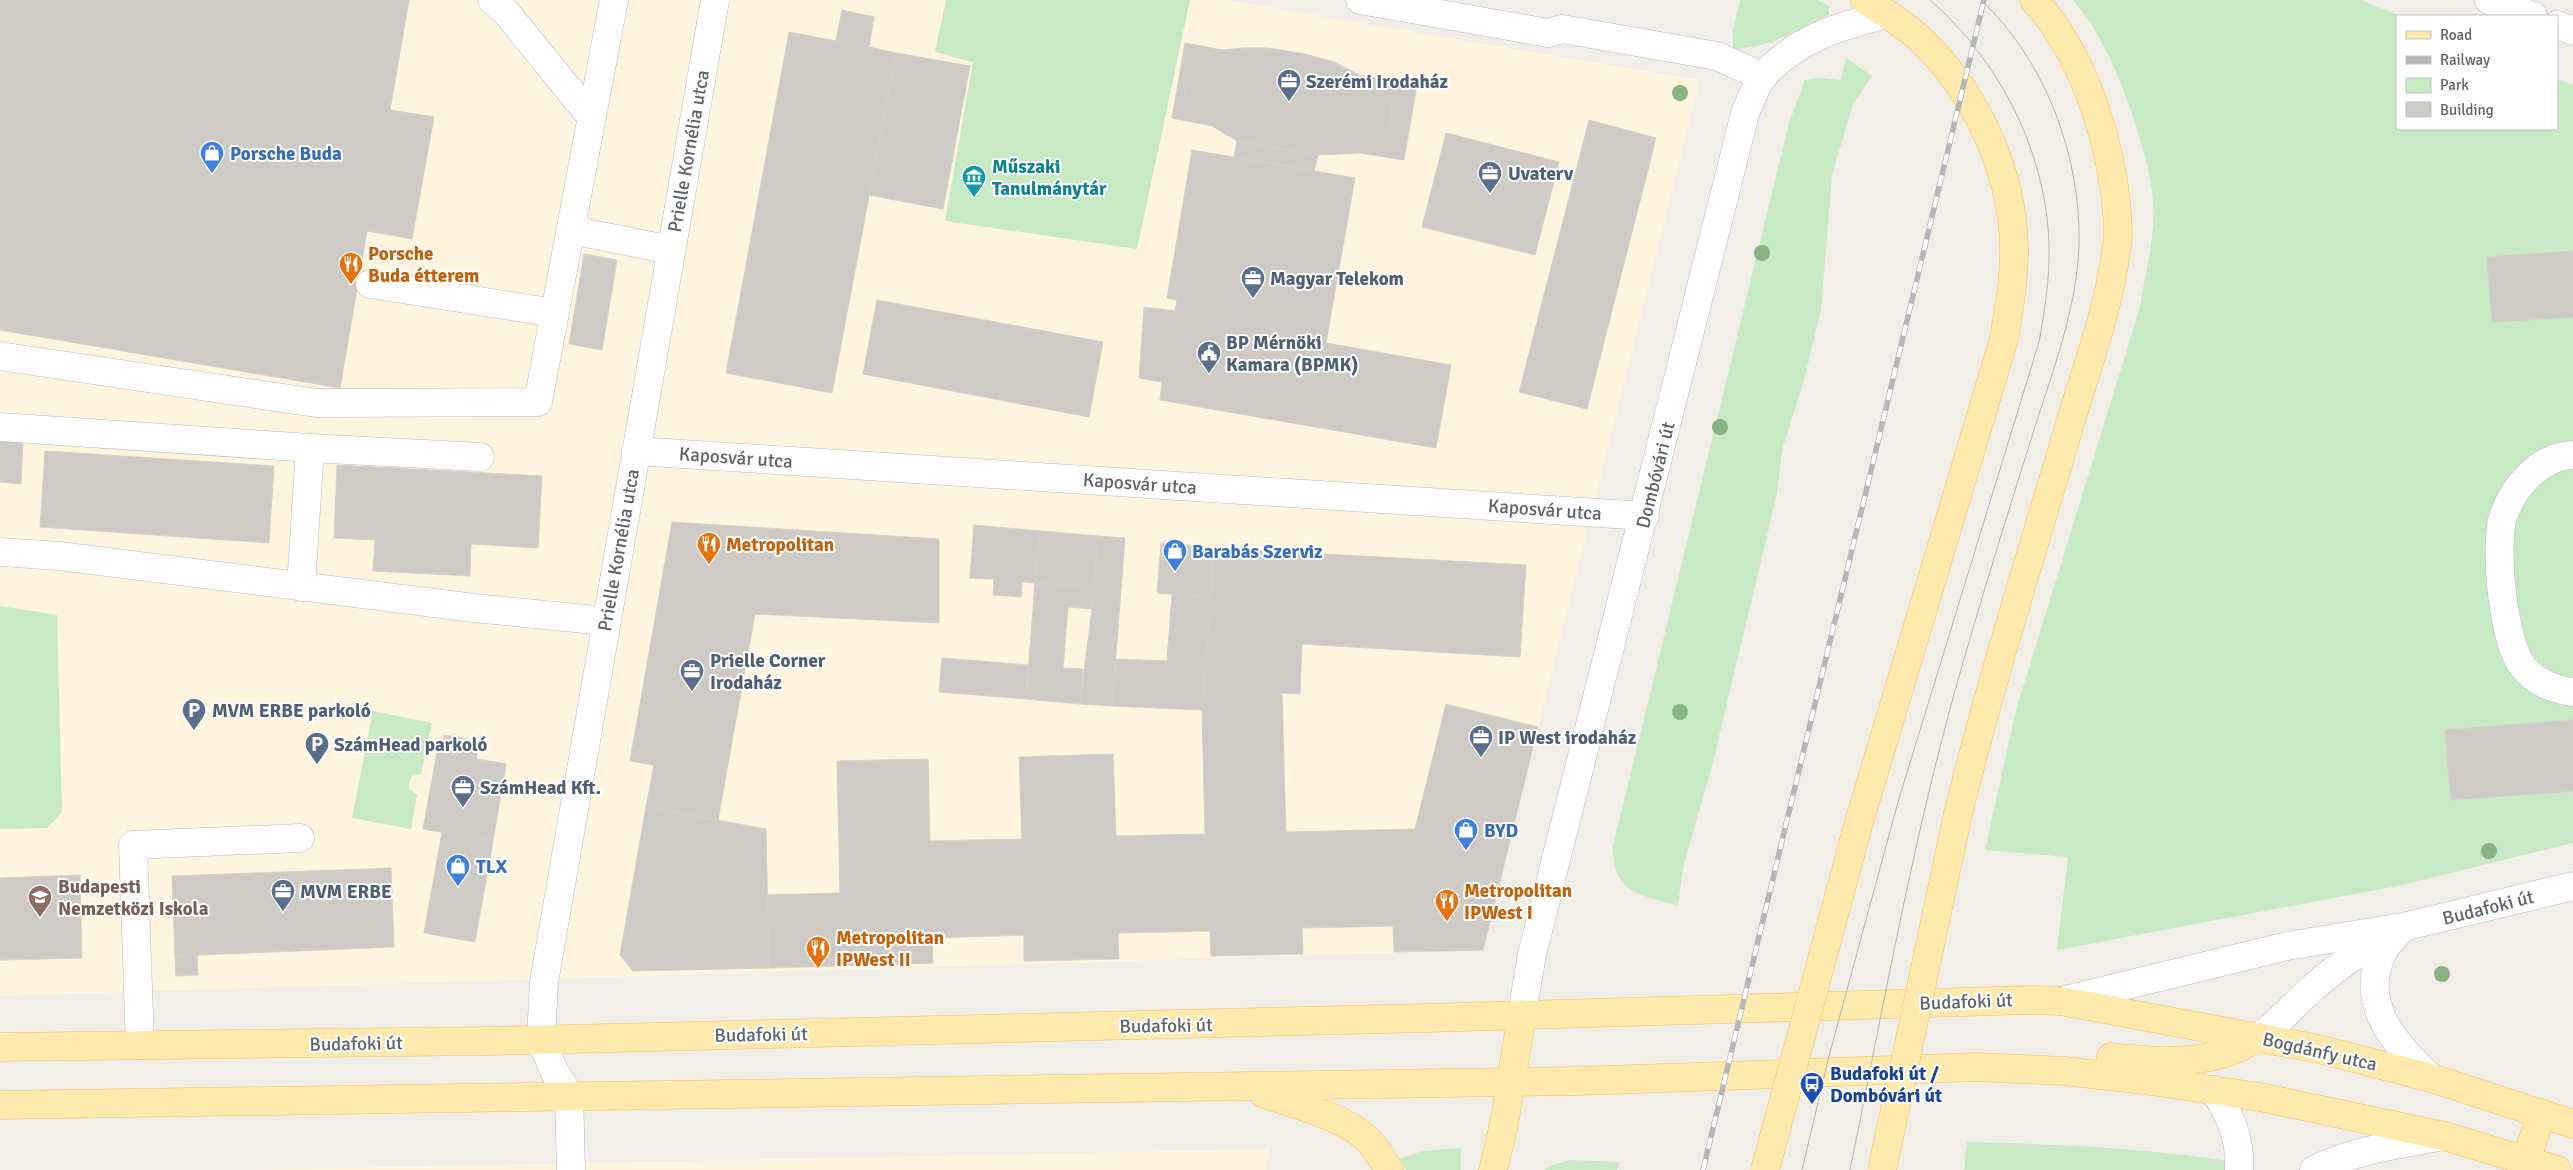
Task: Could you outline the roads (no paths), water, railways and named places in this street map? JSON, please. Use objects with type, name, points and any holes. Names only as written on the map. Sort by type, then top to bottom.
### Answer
[{"type":"main road","points":[[1882,1170],[1958,814],[1982,715],[2094,346],[2111,280],[2118,232],[2112,176],[2099,121],[2078,66],[2043,10],[2034,0]]},
{"type":"main road","points":[[1765,1170],[1859,822],[1988,400],[2004,339],[2013,288],[2014,244],[2009,211],[1994,149],[1978,118],[1943,63],[1919,38],[1876,7]]},
{"type":"main road","name":"Budafoki út","points":[[0,1047],[541,1039],[2030,1000],[2061,1001]]},
{"type":"main road","name":"Bogdánfy utca","points":[[2061,1001],[2319,1049],[2431,1078],[2573,1124]]},
{"type":"main road","points":[[1493,1170],[1511,1082],[1522,1014]]},
{"type":"main road","points":[[2064,1071],[2096,1056],[2162,1062],[2193,1060],[2228,1052],[2259,1037]]},
{"type":"main road","points":[[0,1105],[568,1095],[1242,1088],[1511,1082],[1977,1067],[2064,1071],[2214,1090],[2300,1104],[2444,1136],[2558,1170]]},
{"type":"main road","points":[[1242,1088],[1300,1106],[1362,1135],[1378,1151],[1389,1170]]},
{"type":"main road","points":[[2526,1160],[2542,1113]]},
{"type":"street","points":[[492,0],[505,11],[592,118]]},
{"type":"street","points":[[0,356],[316,403],[538,402],[614,0]]},
{"type":"street","name":"Prielle Kornélia utca","points":[[568,1095],[554,1071],[541,1039],[546,967],[715,0]]},
{"type":"street","points":[[1360,0],[1548,33],[1562,29],[1717,56],[1763,77]]},
{"type":"street","points":[[2489,0],[2531,15]]},
{"type":"street","name":"Dombóvári út","points":[[1522,1014],[1532,954],[1645,516],[1746,110],[1763,77],[1805,43],[1876,7]]},
{"type":"street","points":[[2558,25],[2573,31]]},
{"type":"street","points":[[570,230],[671,250]]},
{"type":"street","points":[[370,284],[555,313]]},
{"type":"street","points":[[0,427],[310,448],[480,457]]},
{"type":"street","points":[[301,587],[310,448]]},
{"type":"street","name":"Kaposvár utca","points":[[636,451],[1645,516]]},
{"type":"street","points":[[2573,455],[2564,455],[2541,465],[2512,495],[2503,519],[2501,549],[2505,617],[2511,642],[2523,666],[2537,679],[2558,691],[2573,692]]},
{"type":"street","points":[[0,552],[59,556],[301,587],[606,621]]},
{"type":"street","points":[[140,1045],[133,845],[300,838]]},
{"type":"street","name":"Budafoki út","points":[[2061,1001],[2287,946],[2403,928],[2573,886]]},
{"type":"street","points":[[2403,928],[2382,952],[2375,971],[2373,992],[2378,1012],[2394,1037],[2408,1057],[2431,1078]]},
{"type":"street","name":"Budafoki út","points":[[2259,1037],[2286,1016],[2306,993],[2339,966],[2403,928]]},
{"type":"street","points":[[2214,1090],[2231,1116],[2238,1144],[2239,1170]]},
{"type":"street","points":[[568,1095],[571,1170]]},
{"type":"street","points":[[2314,1170],[2377,1148],[2444,1136]]},
{"type":"tram line","points":[[1802,1170],[1829,1056],[1898,802],[2039,342],[2047,293],[2049,244],[2046,209],[2039,175],[2028,142],[2014,110],[1997,79],[1977,50],[1955,24],[1930,0]]},
{"type":"tram line","points":[[1850,1170],[1902,913],[1946,722],[1972,630],[2063,339],[2074,292],[2077,269],[2079,245],[2078,212],[2074,178],[2055,112],[2041,81],[2024,52],[2004,24],[1981,0]]},
{"type":"railway","points":[[1703,1170],[1984,0]]},
{"type":"place","name":"Szerémi Irodaház","points":[[1289,102]]},
{"type":"place","name":"Porsche Buda","points":[[212,174]]},
{"type":"place","name":"Uvaterv","points":[[1490,194]]},
{"type":"place","name":"Műszaki Tanulmánytár","points":[[974,198]]},
{"type":"place","name":"Porsche Buda étterem","points":[[351,285]]},
{"type":"place","name":"Magyar Telekom","points":[[1253,299]]},
{"type":"place","name":"BP Mérnöki Kamara (BPMK)","points":[[1209,374]]},
{"type":"place","name":"Metropolitan","points":[[709,565]]},
{"type":"place","name":"Barabás Szerviz","points":[[1175,572]]},
{"type":"place","name":"Prielle Corner Irodaház","points":[[692,692]]},
{"type":"place","name":"MVM ERBE parkoló","points":[[194,731]]},
{"type":"place","name":"IP West irodaház","points":[[1481,758]]},
{"type":"place","name":"SzámHead parkoló","points":[[317,765]]},
{"type":"place","name":"SzámHead Kft.","points":[[463,808]]},
{"type":"place","name":"BYD","points":[[1466,851]]},
{"type":"place","name":"TLX","points":[[458,887]]},
{"type":"place","name":"MVM ERBE","points":[[283,912]]},
{"type":"place","name":"Budapesti Nemzetközi Iskola","points":[[40,918]]},
{"type":"place","name":"Metropolitan IPWest I","points":[[1447,922]]},
{"type":"place","name":"Metropolitan IPWest II","points":[[818,969]]},
{"type":"place","name":"Budafoki út / Dombóvári út","points":[[1812,1105]]}]
